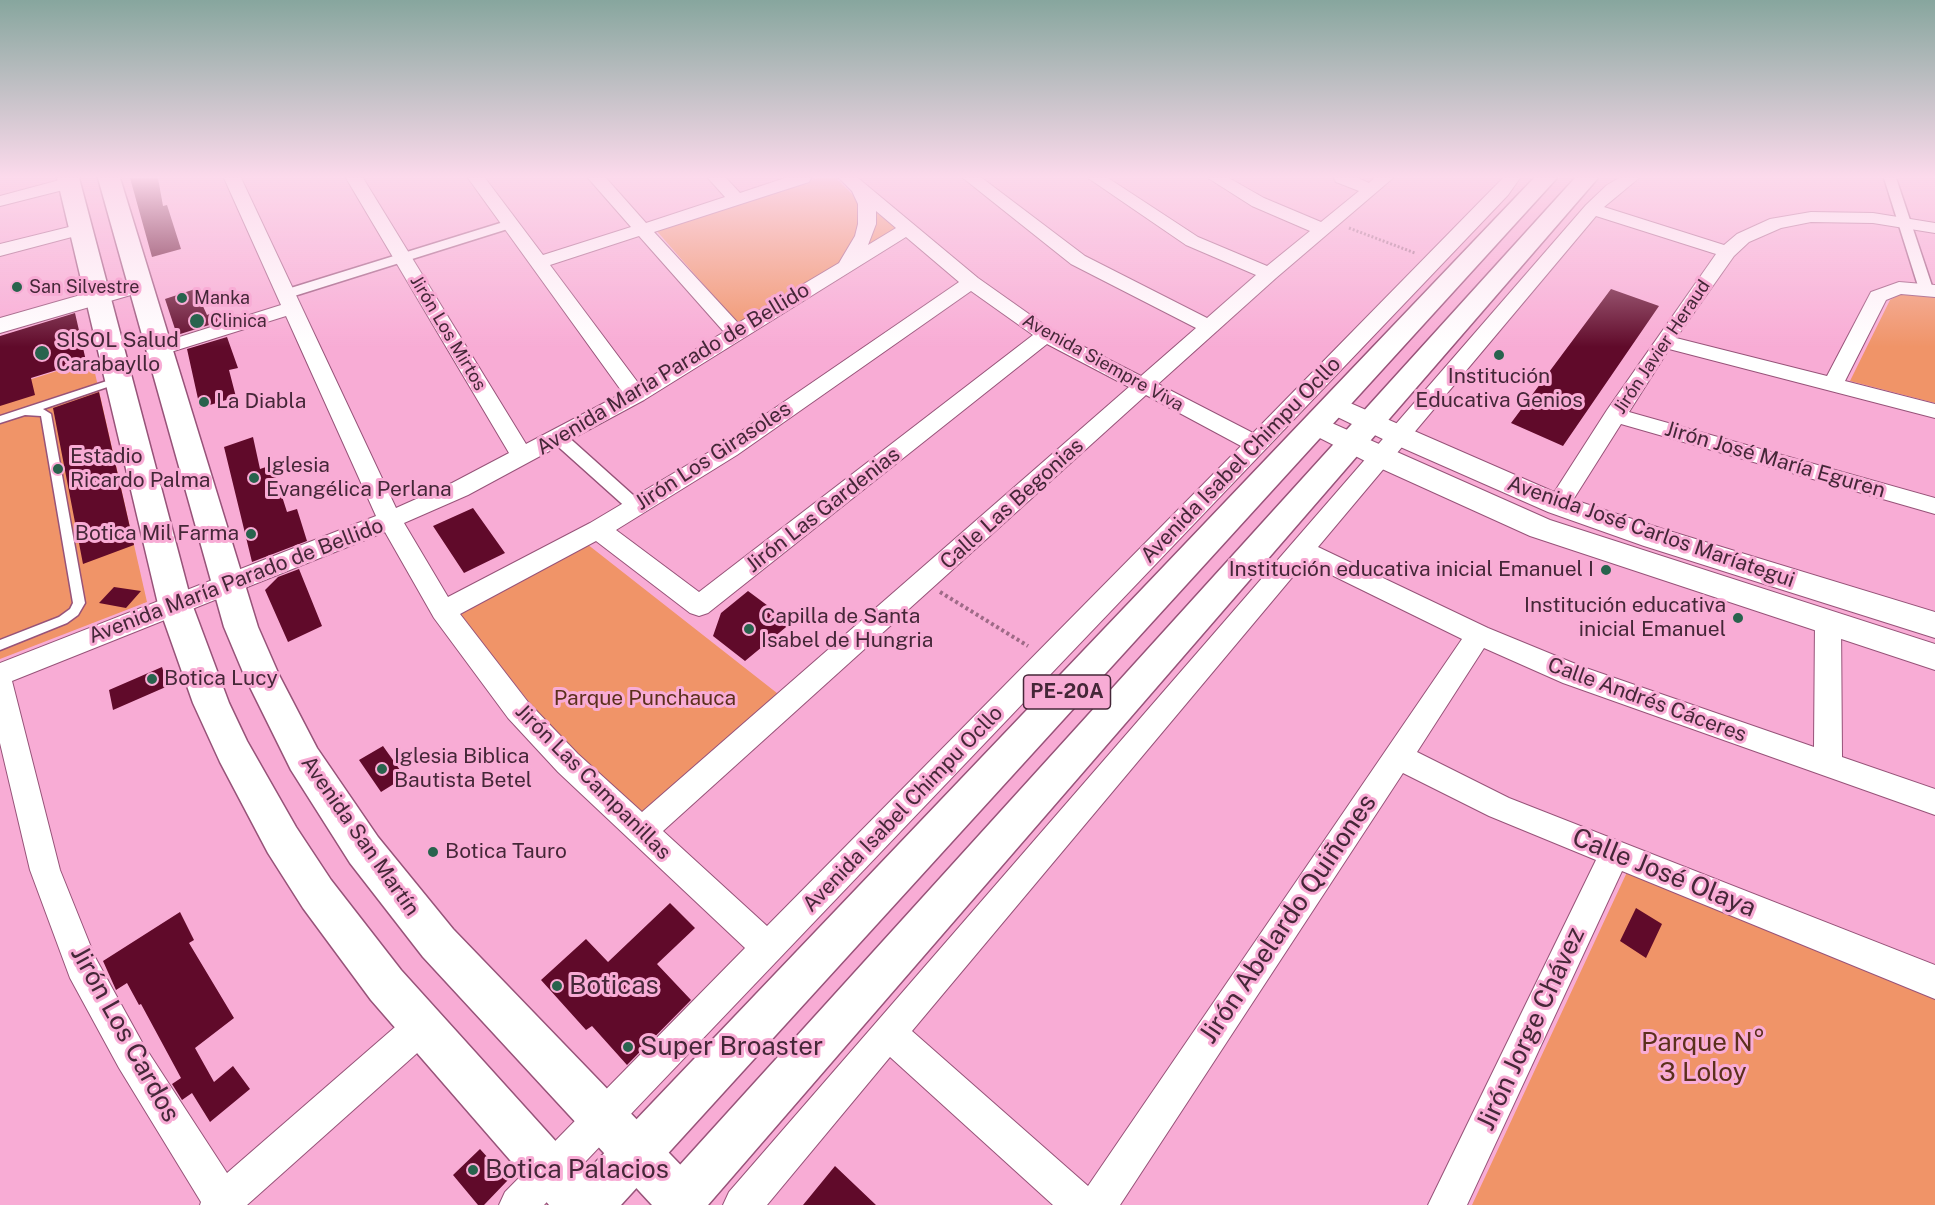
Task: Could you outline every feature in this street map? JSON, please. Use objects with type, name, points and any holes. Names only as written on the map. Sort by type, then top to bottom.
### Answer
[{"type":"main road","points":[[82,234],[175,604],[211,703],[232,751],[282,840],[331,912],[387,985],[581,1205]]},
{"type":"main road","name":"Avenida San Martín","points":[[125,234],[226,584],[241,627],[282,719],[310,768],[395,892],[438,943],[681,1203]]},
{"type":"main road","name":"Avenida Isabel Chimpu Ocllo","points":[[588,1205],[1311,408],[1489,234]]},
{"type":"main road","name":"PE-20A","points":[[681,1203],[1376,440],[1555,234]]},
{"type":"street","points":[[0,250],[61,234]]},
{"type":"street","name":"Jirón Las Campanillas","points":[[261,234],[390,520],[443,611],[518,710],[568,763],[768,948]]},
{"type":"street","name":"Jirón Los Mirtos","points":[[388,234],[522,457]]},
{"type":"street","points":[[158,350],[402,258],[477,234]]},
{"type":"street","points":[[517,234],[636,395]]},
{"type":"street","points":[[538,263],[629,234]]},
{"type":"street","points":[[646,234],[736,333]]},
{"type":"street","name":"Avenida María Parado de Bellido","points":[[845,267],[857,249],[863,234]]},
{"type":"street","name":"Avenida María Parado de Bellido","points":[[0,674],[390,520],[522,457],[636,395],[898,234]]},
{"type":"street","name":"Avenida Siempre Viva","points":[[915,234],[971,282],[1046,335],[1256,444]]},
{"type":"street","points":[[1044,234],[1078,260],[1210,327]]},
{"type":"street","points":[[1182,234],[1192,241],[1269,274]]},
{"type":"street","name":"Calle Las Begonias","points":[[641,832],[924,583],[1269,274],[1317,234]]},
{"type":"street","name":"Avenida Isabel Chimpu Ocllo","points":[[518,1205],[1256,444],[1311,408],[1459,234]]},
{"type":"street","points":[[1685,234],[1727,252]]},
{"type":"street","name":"Jirón Javier Heraud","points":[[1558,505],[1664,341],[1727,252],[1751,234]]},
{"type":"street","points":[[1833,385],[1878,296],[1899,288],[1930,290],[1908,234]]},
{"type":"street","points":[[0,326],[96,288],[137,276]]},
{"type":"street","name":"Jirón Los Girasoles","points":[[443,611],[598,529],[729,450],[971,282]]},
{"type":"street","points":[[0,305],[96,288]]},
{"type":"street","name":"Jirón Las Gardenias","points":[[598,529],[699,606],[1046,335]]},
{"type":"street","points":[[1664,341],[1935,411]]},
{"type":"street","name":"Avenida José Carlos Maríategui","points":[[1311,408],[1376,440],[1540,528],[1935,657]]},
{"type":"street","name":"Jirón José María Eguren","points":[[1615,415],[1935,506]]},
{"type":"street","points":[[559,438],[636,507]]},
{"type":"street","points":[[742,1205],[1302,550],[1376,440]]},
{"type":"street","name":"Avenida José Carlos Maríategui","points":[[1376,440],[1666,541],[1935,625]]},
{"type":"street","name":"Calle Andrés Cáceres","points":[[1302,550],[1479,635],[1573,675],[1935,802]]},
{"type":"street","points":[[1828,622],[1828,765]]},
{"type":"street","name":"Jirón Abelardo Quiñones","points":[[1098,1205],[1479,635]]},
{"type":"street","name":"Jirón Los Cardos","points":[[0,684],[45,870],[82,967],[131,1056],[221,1204]]},
{"type":"street","name":"Calle José Olaya","points":[[1397,756],[1499,807],[1935,982]]},
{"type":"street","name":"Jirón Jorge Chávez","points":[[1448,1205],[1615,854]]},
{"type":"street","points":[[221,1204],[422,1026]]},
{"type":"street","points":[[889,1033],[1081,1205]]},
{"type":"lane","points":[[0,420],[118,380]]},
{"type":"lane","points":[[0,645],[63,620],[74,612],[79,603],[46,414],[39,411],[24,412]]},
{"type":"path","points":[[1352,234],[1434,261]]},
{"type":"path","points":[[924,583],[1048,658]]},
{"type":"green space","points":[[660,234],[856,234],[844,260],[739,325]]},
{"type":"green space","points":[[866,234],[889,234],[861,252]]},
{"type":"green space","points":[[1910,293],[1935,295],[1935,403],[1850,381],[1890,300]]},
{"type":"green space","name":"Estadio Ricardo Palma","points":[[92,360],[147,602],[0,659],[0,389]]},
{"type":"green space","name":"Parque Punchauca","points":[[587,544],[782,697],[644,815],[595,772],[533,707],[458,612]]},
{"type":"green space","name":"Parque N° 3 Loloy","points":[[1628,870],[1935,995],[1935,1205],[1472,1205]]},
{"type":"building","points":[[146,234],[176,234],[181,249],[152,257]]},
{"type":"building","points":[[195,289],[207,315],[218,311],[222,321],[177,335],[165,299]]},
{"type":"building","points":[[1611,289],[1659,306],[1563,446],[1511,423]]},
{"type":"building","name":"SISOL Salud Carabayllo","points":[[75,313],[86,361],[31,378],[35,395],[0,406],[0,336]]},
{"type":"building","points":[[227,337],[238,368],[229,370],[236,397],[200,408],[187,349]]},
{"type":"building","points":[[99,392],[134,545],[83,564],[53,408]]},
{"type":"building","points":[[253,437],[260,469],[272,465],[287,512],[297,509],[307,541],[252,562],[224,447]]},
{"type":"building","points":[[473,508],[505,553],[464,573],[433,526]]},
{"type":"building","points":[[299,569],[322,626],[288,642],[265,590],[278,577]]},
{"type":"building","points":[[114,587],[141,591],[126,608],[99,603]]},
{"type":"building","name":"Capilla de Santa Isabel de Hungria","points":[[748,591],[791,623],[745,661],[713,636],[721,613]]},
{"type":"building","points":[[162,667],[168,686],[113,710],[109,690]]},
{"type":"building","name":"Iglesia Biblica Bautista Betel","points":[[383,746],[405,777],[381,792],[359,760]]},
{"type":"building","points":[[670,903],[695,928],[657,964],[691,1000],[627,1065],[592,1026],[586,1030],[541,980],[586,939],[608,962]]},
{"type":"building","points":[[1636,908],[1662,924],[1646,958],[1620,941]]},
{"type":"building","points":[[180,912],[194,940],[189,943],[234,1018],[195,1048],[214,1082],[233,1066],[250,1089],[210,1122],[192,1093],[182,1100],[172,1084],[181,1078],[141,1004],[139,1005],[127,983],[116,990],[103,961]]},
{"type":"building","points":[[480,1149],[508,1180],[484,1205],[478,1205],[453,1175]]},
{"type":"building","points":[[835,1166],[876,1205],[803,1205]]},
{"type":"place","name":"San Silvestre","points":[[17,287]]},
{"type":"place","name":"Manka","points":[[182,298]]},
{"type":"place","name":"Clinica","points":[[197,321]]},
{"type":"place","name":"SISOL Salud Carabayllo","points":[[42,353]]},
{"type":"place","name":"Institución Educativa Genios","points":[[1499,355]]},
{"type":"place","name":"La Diabla","points":[[204,402]]},
{"type":"place","name":"Estadio Ricardo Palma","points":[[58,469]]},
{"type":"place","name":"Iglesia Evangélica Perlana","points":[[254,478]]},
{"type":"place","name":"Botica Mil Farma","points":[[251,534]]},
{"type":"place","name":"Institución educativa inicial Emanuel I","points":[[1606,570]]},
{"type":"place","name":"Institución educativa inicial Emanuel","points":[[1738,618]]},
{"type":"place","name":"Capilla de Santa Isabel de Hungria","points":[[749,629]]},
{"type":"place","name":"Botica Lucy","points":[[152,679]]},
{"type":"place","name":"Iglesia Biblica Bautista Betel","points":[[382,769]]},
{"type":"place","name":"Botica Tauro","points":[[433,852]]},
{"type":"place","name":"Boticas","points":[[557,986]]},
{"type":"place","name":"Super Broaster","points":[[628,1047]]},
{"type":"place","name":"Botica Palacios","points":[[473,1170]]}]
